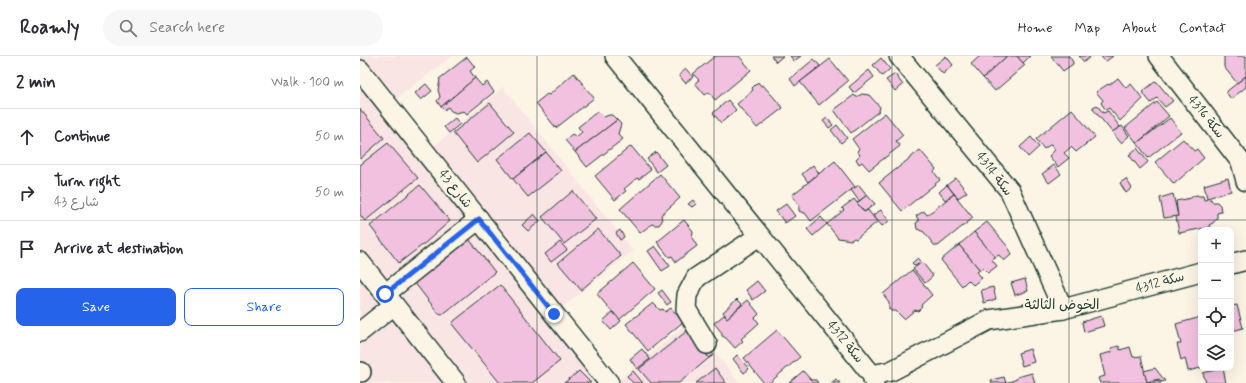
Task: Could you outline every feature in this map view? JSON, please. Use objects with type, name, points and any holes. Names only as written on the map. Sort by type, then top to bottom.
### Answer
[{"type":"street","name":"سكة 4312","points":[[615,56],[873,379],[989,320],[1063,309],[1198,273]]},
{"type":"street","name":"سكة 4314","points":[[899,56],[1010,191],[1063,309]]},
{"type":"street","name":"سكة 4316","points":[[1159,56],[1241,162],[1246,181]]},
{"type":"street","name":"شارع 43","points":[[360,70],[609,383]]},
{"type":"street","points":[[360,332],[390,299],[479,219]]},
{"type":"street","points":[[707,344],[686,309],[687,295],[696,278],[760,236]]},
{"type":"street","points":[[1234,263],[1246,260]]},
{"type":"street","points":[[360,262],[456,383]]},
{"type":"shaded area","points":[[360,56],[452,56],[388,105],[426,153],[503,87],[633,251],[554,314],[609,383],[360,383]]},
{"type":"shaded area","points":[[691,320],[739,383],[616,383]]},
{"type":"building","points":[[715,56],[739,56],[751,70],[715,100],[709,92],[705,95],[695,83],[699,80],[693,74]]},
{"type":"building","points":[[771,56],[783,56],[776,62]]},
{"type":"building","points":[[790,56],[801,56],[794,61]]},
{"type":"building","points":[[946,56],[953,65],[943,74],[935,65]]},
{"type":"building","points":[[980,56],[1007,56],[983,78],[971,64]]},
{"type":"building","points":[[1007,56],[1017,56],[1025,65],[995,91],[983,78]]},
{"type":"building","points":[[1017,56],[1030,56],[1023,63]]},
{"type":"building","points":[[1051,56],[1069,56],[1073,64],[1063,71]]},
{"type":"building","points":[[1079,56],[1091,56],[1084,62]]},
{"type":"building","points":[[1101,56],[1113,56],[1105,62]]},
{"type":"building","points":[[1224,56],[1246,56],[1246,76],[1237,83],[1224,67]]},
{"type":"building","points":[[467,57],[475,67],[470,71],[475,78],[441,107],[437,101],[440,97],[438,90],[439,79]]},
{"type":"building","points":[[881,58],[890,69],[882,76],[873,65]]},
{"type":"building","points":[[814,59],[820,66],[795,86],[790,79]]},
{"type":"building","points":[[830,59],[848,81],[819,105],[800,82]]},
{"type":"building","points":[[686,69],[693,77],[685,83],[679,75]]},
{"type":"building","points":[[869,70],[874,77],[854,93],[849,87]]},
{"type":"building","points":[[574,73],[594,98],[556,128],[536,103],[547,94],[549,95]]},
{"type":"building","points":[[895,74],[903,85],[895,91],[886,80]]},
{"type":"building","points":[[1246,76],[1246,87],[1231,99],[1226,92]]},
{"type":"building","points":[[475,78],[482,86],[487,82],[494,92],[467,114],[464,111],[456,113],[451,111],[448,107],[444,110],[441,107]]},
{"type":"building","points":[[1118,78],[1126,88],[1131,84],[1143,99],[1120,121],[1109,108],[1106,110],[1101,103],[1103,100],[1096,92]]},
{"type":"building","points":[[1156,81],[1173,101],[1165,107],[1157,98],[1151,103],[1142,92]]},
{"type":"building","points":[[758,82],[761,86],[763,85],[783,108],[757,128],[737,104],[753,90],[752,88]]},
{"type":"building","points":[[426,84],[432,91],[421,100],[415,93]]},
{"type":"building","points":[[862,94],[869,95],[880,107],[879,111],[851,133],[834,110],[854,95],[856,97]]},
{"type":"building","points":[[728,100],[736,110],[721,123],[713,113]]},
{"type":"building","points":[[1157,102],[1169,116],[1137,143],[1125,128]]},
{"type":"building","points":[[490,103],[514,132],[477,163],[453,133]]},
{"type":"building","points":[[1097,105],[1103,113],[1108,111],[1120,127],[1112,132],[1093,109],[1093,107]]},
{"type":"building","points":[[360,109],[384,138],[360,159]]},
{"type":"building","points":[[1072,109],[1095,137],[1076,152],[1071,147],[1064,153],[1069,158],[1058,167],[1049,156],[1055,150],[1051,144],[1044,149],[1036,139]]},
{"type":"building","points":[[598,111],[604,117],[612,115],[617,120],[575,152],[565,140],[572,134],[576,137],[582,132],[578,127]]},
{"type":"building","points":[[885,113],[903,135],[896,141],[900,146],[869,170],[862,162],[859,164],[856,159],[860,155],[857,151],[859,149],[852,139]]},
{"type":"building","points":[[455,118],[460,124],[449,133],[444,127]]},
{"type":"building","points":[[827,118],[833,125],[829,128],[823,121]]},
{"type":"building","points":[[1170,118],[1181,132],[1148,158],[1137,143]]},
{"type":"building","points":[[617,120],[621,124],[618,134],[623,139],[587,167],[575,152]]},
{"type":"building","points":[[837,125],[847,138],[841,143],[831,130]]},
{"type":"building","points":[[1122,126],[1129,136],[1121,143],[1112,132]]},
{"type":"building","points":[[530,133],[546,152],[513,179],[497,159]]},
{"type":"building","points":[[1031,137],[1039,147],[1028,157],[1020,147]]},
{"type":"building","points":[[1183,139],[1194,151],[1197,149],[1204,158],[1174,184],[1155,162]]},
{"type":"building","points":[[388,143],[418,178],[365,221],[360,215],[360,165]]},
{"type":"building","points":[[631,146],[651,170],[639,179],[637,178],[624,189],[626,191],[615,200],[595,176]]},
{"type":"building","points":[[1137,148],[1148,162],[1140,169],[1129,155]]},
{"type":"building","points":[[920,150],[936,169],[934,172],[940,180],[902,211],[879,183]]},
{"type":"building","points":[[546,152],[561,171],[528,197],[513,179]]},
{"type":"building","points":[[656,152],[666,165],[657,172],[647,159]]},
{"type":"building","points":[[835,161],[855,187],[811,221],[805,213],[799,211],[799,205],[792,195]]},
{"type":"building","points":[[813,165],[819,173],[808,182],[802,174]]},
{"type":"building","points":[[1054,165],[1061,174],[1049,183],[1042,174]]},
{"type":"building","points":[[660,174],[680,198],[661,215],[662,221],[659,225],[652,224],[640,233],[620,209]]},
{"type":"building","points":[[956,178],[967,192],[958,198],[947,185]]},
{"type":"building","points":[[1228,178],[1231,191],[1207,198],[1204,185]]},
{"type":"building","points":[[1126,179],[1132,188],[1126,193],[1120,183]]},
{"type":"building","points":[[420,185],[450,221],[399,263],[370,226]]},
{"type":"building","points":[[859,185],[867,195],[859,201],[851,190]]},
{"type":"building","points":[[947,185],[954,194],[945,200],[939,192]]},
{"type":"building","points":[[573,191],[596,219],[564,244],[542,217]]},
{"type":"building","points":[[954,194],[973,218],[938,246],[934,245],[924,232],[917,229],[916,223],[919,221],[916,216],[924,211],[927,215]]},
{"type":"building","points":[[1173,194],[1178,216],[1164,218],[1160,198]]},
{"type":"building","points":[[867,195],[875,204],[864,212],[857,203]]},
{"type":"building","points":[[1193,196],[1203,196],[1204,200],[1211,199],[1212,202],[1217,202],[1220,205],[1221,212],[1217,213],[1217,218],[1209,225],[1210,227],[1198,227],[1198,229],[1179,233],[1176,217],[1178,216],[1176,201],[1191,198]]},
{"type":"building","points":[[854,199],[864,212],[868,210],[877,222],[856,239],[854,238],[851,240],[838,238],[827,224],[844,210],[842,208]]},
{"type":"building","points":[[693,200],[696,204],[692,207],[688,204]]},
{"type":"building","points":[[786,204],[795,216],[785,223],[776,211]]},
{"type":"building","points":[[881,210],[889,221],[882,226],[873,215]]},
{"type":"building","points":[[534,214],[540,221],[528,231],[522,225]]},
{"type":"building","points":[[821,217],[827,224],[813,236],[807,229]]},
{"type":"building","points":[[684,220],[693,231],[692,238],[697,246],[676,262],[672,256],[669,257],[657,242]]},
{"type":"building","points":[[987,222],[1012,254],[1004,261],[999,255],[995,257],[974,232]]},
{"type":"building","points":[[598,229],[621,256],[581,290],[558,263]]},
{"type":"building","points":[[620,230],[624,237],[620,240],[616,233]]},
{"type":"building","points":[[974,232],[995,257],[992,260],[997,266],[988,273],[983,268],[980,270],[959,245]]},
{"type":"building","points":[[469,239],[495,272],[442,315],[439,314],[414,282]]},
{"type":"building","points":[[560,242],[567,250],[551,262],[545,254]]},
{"type":"building","points":[[959,245],[980,270],[977,272],[982,278],[973,285],[968,280],[962,286],[941,260]]},
{"type":"building","points":[[655,246],[670,266],[662,271],[648,251]]},
{"type":"building","points":[[918,258],[922,262],[915,266],[912,263]]},
{"type":"building","points":[[922,262],[933,276],[925,283],[913,269]]},
{"type":"building","points":[[633,263],[655,289],[619,320],[597,294]]},
{"type":"building","points":[[912,270],[932,295],[921,305],[922,307],[918,311],[915,310],[904,319],[896,311],[891,311],[889,309],[889,302],[883,294]]},
{"type":"building","points":[[1025,279],[1028,291],[1015,295],[1011,283]]},
{"type":"building","points":[[757,281],[765,291],[753,300],[746,290]]},
{"type":"building","points":[[500,285],[560,361],[532,383],[500,383],[452,324]]},
{"type":"building","points":[[993,287],[996,299],[984,303],[981,290]]},
{"type":"building","points":[[662,290],[671,302],[667,305],[658,293]]},
{"type":"building","points":[[737,299],[742,304],[727,318],[723,312]]},
{"type":"building","points":[[748,300],[759,314],[755,318],[759,323],[741,339],[743,341],[735,348],[726,338],[722,336],[722,333],[714,323],[724,315],[727,318]]},
{"type":"building","points":[[653,303],[660,310],[663,309],[665,312],[671,308],[683,322],[648,351],[626,324]]},
{"type":"building","points":[[1237,305],[1243,328],[1234,330],[1234,306]]},
{"type":"building","points":[[613,312],[621,321],[611,330],[603,321]]},
{"type":"building","points":[[1101,316],[1104,326],[1084,332],[1082,322]]},
{"type":"building","points":[[1198,318],[1198,369],[1188,371],[1185,358],[1181,360],[1177,344],[1181,344],[1176,324]]},
{"type":"building","points":[[777,330],[800,357],[769,383],[764,383],[744,358]]},
{"type":"building","points":[[687,331],[709,358],[679,383],[651,383],[639,369]]},
{"type":"building","points":[[706,346],[714,355],[709,358],[703,349]]},
{"type":"building","points":[[1119,346],[1120,350],[1130,347],[1133,357],[1141,356],[1147,382],[1159,380],[1161,383],[1100,383],[1098,378],[1105,376],[1100,355],[1112,352],[1111,348]]},
{"type":"building","points":[[642,349],[650,359],[637,369],[630,359]]},
{"type":"building","points":[[1030,349],[1034,362],[1022,366],[1018,353]]},
{"type":"building","points":[[737,355],[749,369],[744,373],[733,359]]},
{"type":"building","points":[[715,368],[726,383],[696,383]]},
{"type":"building","points":[[1155,368],[1165,381],[1161,382],[1159,379],[1147,382],[1144,371]]},
{"type":"building","points":[[579,371],[591,383],[564,383]]},
{"type":"building","points":[[633,371],[643,383],[633,383],[627,376]]},
{"type":"building","points":[[803,371],[811,380],[816,380],[818,383],[789,383]]},
{"type":"building","points":[[1211,371],[1224,371],[1226,383],[1206,383],[1203,373]]},
{"type":"building","points":[[1032,373],[1035,383],[1006,383],[1017,379],[1017,377]]},
{"type":"building","points":[[1004,377],[1006,383],[992,383],[991,380]]},
{"type":"building","points":[[836,379],[840,383],[831,383]]},
{"type":"district","name":"الخوض الثالثة","points":[[1062,305]]},
{"type":"route","points":[[385,294],[479,219],[554,314]]}]
